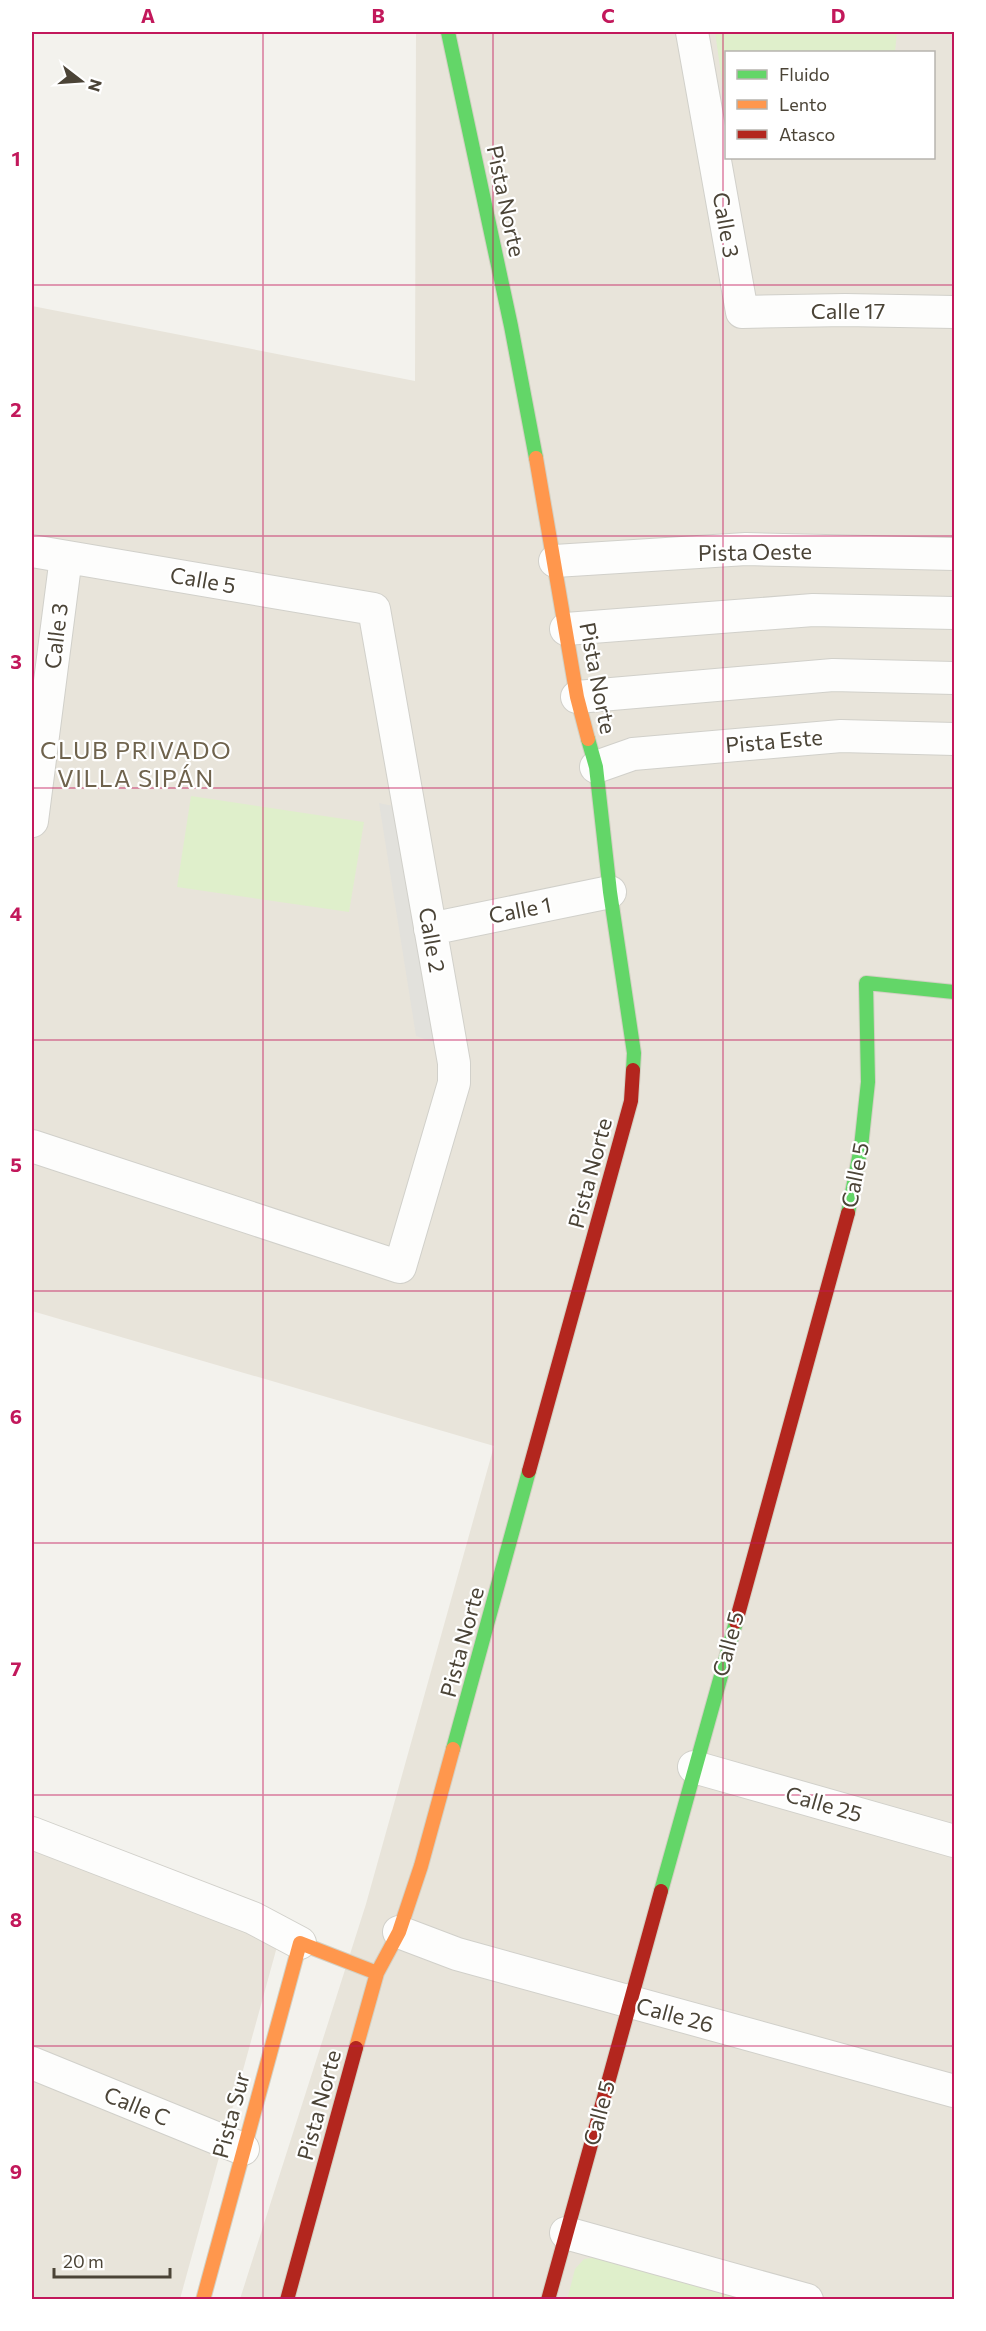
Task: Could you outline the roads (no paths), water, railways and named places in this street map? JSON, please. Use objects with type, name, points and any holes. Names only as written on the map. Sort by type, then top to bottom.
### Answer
[{"type":"street","name":"Pista Norte","points":[[287,2300],[377,1973],[399,1932],[421,1866],[631,1101],[634,1053],[610,892],[596,767],[578,697],[511,326],[448,32]]},
{"type":"street","name":"Calle 3","points":[[692,32],[742,312]]},
{"type":"street","name":"Calle 17","points":[[742,312],[845,310],[954,312]]},
{"type":"street","name":"Pista Oeste","points":[[555,561],[746,549],[954,553]]},
{"type":"street","name":"Calle 5","points":[[32,551],[374,609]]},
{"type":"street","name":"Calle 3","points":[[32,822],[66,557]]},
{"type":"street","name":"Calle 2","points":[[32,1146],[400,1267],[454,1083],[454,1063],[374,609]]},
{"type":"street","points":[[566,629],[813,610],[954,613]]},
{"type":"street","points":[[578,697],[833,675],[954,678]]},
{"type":"street","name":"Pista Este","points":[[596,767],[633,754],[829,736],[954,739]]},
{"type":"street","name":"Calle 1","points":[[430,928],[610,892]]},
{"type":"street","name":"Calle 5","points":[[548,2300],[846,1222],[861,1147],[868,1082],[866,983],[954,992]]},
{"type":"street","name":"Calle 25","points":[[694,1767],[954,1841]]},
{"type":"street","points":[[32,1833],[253,1918],[300,1943],[377,1973]]},
{"type":"street","name":"Calle 26","points":[[399,1932],[457,1954],[954,2091]]},
{"type":"street","name":"Pista Sur","points":[[203,2300],[300,1943]]},
{"type":"street","name":"Calle C","points":[[32,2063],[243,2148]]},
{"type":"street","points":[[566,2233],[807,2300]]},
{"type":"district","name":"CLUB PRIVADO VILLA SIPÁN","points":[[136,765]]}]
